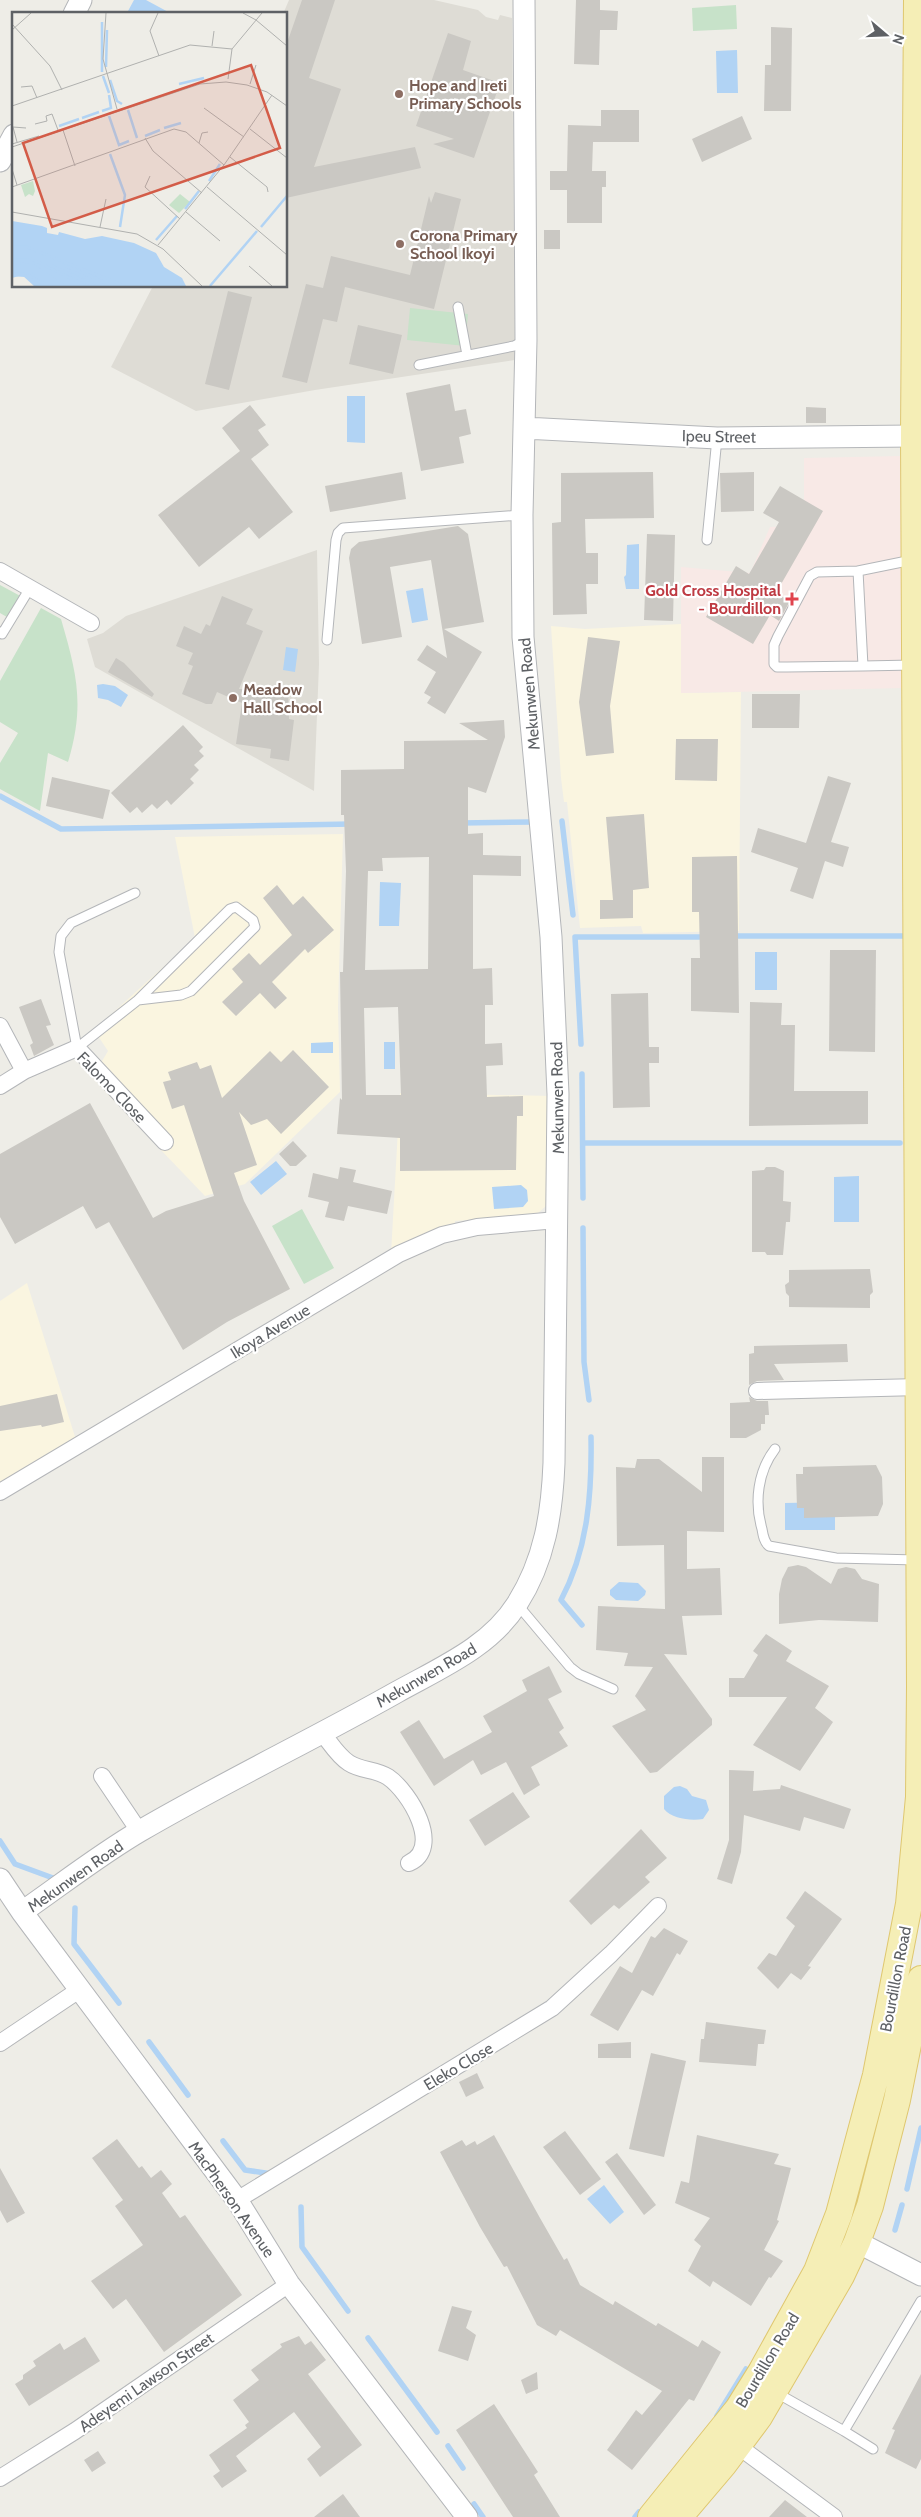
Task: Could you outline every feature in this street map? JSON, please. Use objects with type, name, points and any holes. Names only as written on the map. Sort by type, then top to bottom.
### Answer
[{"type":"main road","name":"Bourdillon Road","points":[[651,2517],[738,2409],[797,2309],[817,2271],[839,2214],[876,2075],[900,1956],[914,1864],[919,1797],[920,1560],[914,665],[917,0]]},
{"type":"main road","name":"Bourdillon Road","points":[[679,2517],[738,2446],[775,2392],[841,2276],[857,2242],[870,2206],[896,2100],[921,1980]]},
{"type":"street","points":[[75,12],[81,0]]},
{"type":"street","name":"Mekunwen Road","points":[[22,1912],[139,1831],[323,1734],[478,1646],[517,1604],[538,1565],[547,1534],[552,1504],[558,1094],[552,937],[523,637],[522,515],[526,340],[524,0]]},
{"type":"street","points":[[0,161],[12,139]]},
{"type":"street","name":"Ipeu Street","points":[[524,428],[717,438],[914,436]]},
{"type":"street","points":[[0,571],[91,623]]},
{"type":"street","points":[[0,1026],[24,1071]]},
{"type":"street","name":"Falomo Close","points":[[0,1086],[24,1071],[77,1048],[165,1142]]},
{"type":"street","name":"Ikoya Avenue","points":[[0,1492],[399,1254],[442,1235],[477,1227],[557,1220]]},
{"type":"street","points":[[757,1392],[920,1387]]},
{"type":"street","points":[[323,1734],[347,1762],[357,1768],[387,1776],[413,1804],[424,1842],[422,1853],[416,1860],[409,1863]]},
{"type":"street","points":[[102,1776],[139,1831]]},
{"type":"street","name":"MacPherson Avenue","points":[[0,1879],[79,1990],[237,2200],[289,2284],[467,2517]]},
{"type":"street","name":"Eleko Close","points":[[237,2200],[539,2017],[611,1954],[658,1906]]},
{"type":"street","points":[[0,2043],[79,1990]]},
{"type":"street","points":[[857,2242],[921,2275]]},
{"type":"street","name":"Adeyemi Lawson Street","points":[[0,2478],[76,2431],[289,2284]]},
{"type":"street","points":[[738,2446],[834,2517]]},
{"type":"lane","points":[[458,307],[467,356]]},
{"type":"lane","points":[[419,366],[514,346],[526,340]]},
{"type":"lane","points":[[706,540],[717,438]]},
{"type":"lane","points":[[327,640],[336,540],[338,533],[343,528],[522,515]]},
{"type":"lane","points":[[914,560],[858,571],[817,572],[810,576],[774,645],[774,664],[787,667],[914,665]]},
{"type":"lane","points":[[858,571],[863,666]]},
{"type":"lane","points":[[1,635],[30,588]]},
{"type":"lane","points":[[135,893],[71,923],[61,936],[59,952],[77,1048],[138,1000],[230,909],[236,907],[253,920],[255,927],[191,991],[181,995],[138,1000]]},
{"type":"lane","points":[[775,1449],[768,1458],[759,1488],[758,1507],[761,1525],[766,1543],[769,1546],[836,1558],[920,1560]]},
{"type":"lane","points":[[517,1604],[570,1667],[579,1674],[614,1689]]},
{"type":"lane","points":[[844,2431],[921,2301]]},
{"type":"lane","points":[[775,2392],[874,2449]]},
{"type":"shaded area","name":"Corona Primary School Ikoyi","points":[[289,0],[434,0],[478,10],[486,17],[498,20],[500,15],[512,18],[515,360],[315,390],[196,411],[111,367],[152,288],[288,288],[288,12],[284,12]]},
{"type":"shaded area","name":"Gold Cross Hospital - Bourdillon","points":[[902,456],[904,688],[681,693],[681,567],[750,573],[770,527],[804,526],[804,458]]},
{"type":"shaded area","name":"Meadow Hall School","points":[[317,550],[319,664],[314,791],[95,667],[87,639],[103,633],[126,616]]},
{"type":"shaded area","points":[[681,624],[681,693],[741,692],[739,931],[643,933],[641,926],[580,928],[567,802],[564,802],[561,778],[551,626],[585,629]]},
{"type":"shaded area","points":[[343,834],[338,1008],[340,1092],[245,1184],[205,1196],[92,1078],[108,1051],[94,1030],[195,938],[175,837]]},
{"type":"shaded area","points":[[400,1093],[553,1096],[556,1197],[537,1214],[455,1221],[455,1227],[446,1226],[391,1254]]},
{"type":"shaded area","points":[[27,1283],[76,1440],[0,1485],[0,1301]]},
{"type":"green space","points":[[736,5],[737,29],[693,31],[692,8]]},
{"type":"green space","points":[[410,308],[468,314],[465,346],[407,340]]},
{"type":"green space","points":[[0,585],[24,598],[12,620],[0,613]]},
{"type":"green space","points":[[41,608],[61,619],[75,673],[77,706],[73,742],[68,762],[48,753],[40,811],[0,789],[0,763],[18,733],[0,722],[0,681]]},
{"type":"green space","points":[[302,1209],[334,1268],[304,1284],[272,1226]]},
{"type":"water","points":[[134,0],[146,0],[168,12],[130,12],[128,11]]},
{"type":"water","points":[[737,50],[738,93],[717,93],[716,51]]},
{"type":"water","points":[[347,396],[365,396],[365,443],[347,442]]},
{"type":"water","points":[[639,544],[639,589],[626,589],[624,577],[626,575],[627,545]]},
{"type":"water","points":[[423,588],[428,620],[412,623],[406,591]]},
{"type":"water","points":[[286,647],[298,649],[295,672],[283,670]]},
{"type":"water","points":[[97,685],[115,686],[128,695],[121,707],[108,700],[98,698]]},
{"type":"water","points":[[380,882],[401,883],[399,926],[379,926]]},
{"type":"water","points":[[755,952],[777,952],[777,990],[755,990]]},
{"type":"water","points":[[333,1042],[333,1053],[311,1053],[311,1043]]},
{"type":"water","points":[[384,1042],[395,1042],[395,1069],[384,1069]]},
{"type":"water","points":[[276,1161],[287,1174],[261,1195],[250,1182]]},
{"type":"water","points":[[859,1176],[859,1222],[834,1222],[834,1177]]},
{"type":"water","points":[[521,1185],[527,1190],[528,1201],[523,1207],[494,1209],[492,1187]]},
{"type":"water","points":[[835,1502],[835,1530],[785,1530],[785,1503]]},
{"type":"water","points":[[619,1582],[638,1583],[646,1591],[645,1595],[638,1601],[616,1600],[610,1595],[610,1590]]},
{"type":"water","points":[[680,1786],[687,1789],[692,1796],[706,1800],[709,1810],[703,1819],[682,1819],[664,1809],[664,1796],[674,1787]]},
{"type":"water","points":[[604,2185],[624,2212],[610,2224],[587,2199]]},
{"type":"building","points":[[302,0],[335,0],[309,78],[341,89],[314,167],[415,147],[421,168],[288,198],[288,40]]},
{"type":"building","points":[[576,0],[600,0],[600,10],[618,11],[617,30],[600,30],[599,65],[574,64]]},
{"type":"building","points":[[771,27],[792,28],[791,111],[764,111],[765,65],[771,65]]},
{"type":"building","points":[[448,33],[471,41],[463,70],[500,83],[474,158],[433,144],[454,139],[416,126]]},
{"type":"building","points":[[601,110],[639,110],[639,142],[593,142],[592,171],[606,171],[606,187],[602,187],[602,223],[567,223],[567,190],[550,190],[550,171],[567,171],[568,125],[601,126]]},
{"type":"building","points":[[742,116],[752,139],[702,162],[692,139]]},
{"type":"building","points":[[435,192],[461,199],[434,309],[345,287],[337,322],[323,319],[307,383],[282,377],[306,284],[323,288],[331,256],[410,275],[429,196],[431,203]]},
{"type":"building","points":[[544,230],[560,230],[560,249],[544,249]]},
{"type":"building","points":[[228,291],[252,297],[229,390],[205,384]]},
{"type":"building","points":[[358,325],[402,335],[393,374],[349,364]]},
{"type":"building","points":[[450,384],[455,411],[466,409],[471,434],[459,437],[464,463],[421,471],[406,393]]},
{"type":"building","points":[[250,405],[266,425],[258,430],[269,445],[251,459],[293,512],[259,539],[249,527],[199,567],[158,515],[240,451],[222,428]]},
{"type":"building","points":[[806,407],[826,408],[826,423],[806,423]]},
{"type":"building","points":[[402,472],[406,499],[330,512],[325,486]]},
{"type":"building","points":[[653,472],[654,518],[585,519],[586,553],[598,553],[598,584],[586,584],[587,614],[553,615],[552,523],[561,522],[561,473]]},
{"type":"building","points":[[754,472],[754,511],[721,512],[720,473]]},
{"type":"building","points":[[780,486],[823,511],[776,593],[790,601],[779,621],[770,615],[753,644],[706,617],[736,566],[749,574],[779,522],[763,513]]},
{"type":"building","points":[[458,526],[468,534],[484,622],[444,629],[482,652],[445,714],[427,703],[431,697],[424,693],[436,672],[417,660],[427,645],[447,658],[431,560],[390,567],[402,637],[362,644],[349,558],[351,549],[359,542]]},
{"type":"building","points":[[647,534],[675,535],[673,621],[644,620]]},
{"type":"building","points":[[222,596],[253,609],[246,624],[263,631],[239,689],[288,689],[289,719],[294,720],[289,761],[270,758],[271,749],[236,744],[242,703],[217,692],[212,704],[206,704],[182,694],[193,666],[188,664],[193,653],[176,646],[184,626],[201,634],[206,624],[210,626]]},
{"type":"building","points":[[588,637],[620,641],[610,706],[614,753],[586,756],[579,702]]},
{"type":"building","points":[[116,658],[124,663],[154,694],[152,697],[108,672]]},
{"type":"building","points":[[752,694],[800,694],[799,728],[752,728]]},
{"type":"building","points":[[504,720],[505,737],[486,793],[468,787],[468,834],[483,833],[483,855],[521,856],[521,876],[473,875],[473,969],[492,968],[493,1005],[485,1005],[485,1044],[502,1043],[503,1065],[486,1066],[487,1097],[523,1096],[523,1116],[517,1116],[516,1170],[400,1171],[400,1138],[337,1134],[340,1098],[342,1100],[340,972],[343,972],[346,871],[344,815],[341,815],[341,770],[404,769],[404,741],[488,740],[459,723]],"holes":[[[429,857],[428,969],[365,970],[368,871],[383,871],[382,858]],[[398,1007],[401,1095],[366,1095],[364,1008]]]},
{"type":"building","points":[[183,725],[203,747],[199,751],[204,756],[194,765],[199,770],[190,779],[194,783],[171,805],[167,800],[157,809],[152,804],[142,813],[137,807],[130,813],[111,793]]},
{"type":"building","points":[[676,739],[718,739],[717,781],[675,780]]},
{"type":"building","points":[[828,776],[851,783],[831,842],[849,847],[843,867],[825,861],[813,899],[790,891],[798,868],[751,852],[758,828],[806,843]]},
{"type":"building","points":[[52,777],[110,790],[103,819],[46,806]]},
{"type":"building","points":[[644,814],[649,888],[633,890],[633,918],[600,919],[600,900],[613,900],[606,817]]},
{"type":"building","points":[[737,856],[739,1013],[691,1011],[691,958],[700,958],[699,912],[692,912],[692,857]]},
{"type":"building","points":[[277,885],[293,905],[303,896],[334,930],[308,953],[305,949],[272,982],[287,998],[275,1009],[260,993],[236,1016],[222,1002],[243,982],[232,969],[249,953],[260,965],[292,935],[263,898]]},
{"type":"building","points":[[830,950],[876,950],[875,1052],[829,1051]]},
{"type":"building","points":[[648,993],[649,1047],[659,1047],[659,1063],[649,1063],[650,1107],[613,1108],[611,994]]},
{"type":"building","points":[[41,999],[51,1025],[46,1026],[54,1045],[34,1056],[30,1045],[33,1043],[19,1007]]},
{"type":"building","points":[[750,1002],[782,1003],[781,1025],[795,1025],[794,1091],[868,1091],[868,1124],[749,1126]]},
{"type":"building","points":[[293,1050],[329,1087],[281,1134],[267,1119],[251,1125],[239,1112],[257,1165],[234,1173],[244,1201],[290,1289],[227,1322],[183,1350],[109,1222],[96,1229],[83,1206],[15,1244],[0,1217],[0,1154],[90,1103],[153,1218],[166,1211],[214,1196],[184,1105],[172,1109],[163,1082],[171,1080],[168,1072],[197,1062],[200,1069],[211,1065],[222,1098],[270,1051],[281,1062]]},
{"type":"building","points":[[293,1141],[307,1156],[296,1166],[290,1166],[279,1154]]},
{"type":"building","points":[[340,1167],[356,1170],[353,1182],[392,1191],[387,1214],[348,1206],[344,1221],[325,1217],[329,1202],[308,1197],[313,1173],[338,1179]]},
{"type":"building","points":[[766,1167],[775,1167],[784,1171],[783,1201],[791,1202],[790,1222],[786,1222],[783,1255],[767,1255],[765,1252],[752,1252],[752,1171],[764,1170]]},
{"type":"building","points":[[870,1269],[873,1292],[870,1295],[870,1308],[789,1307],[789,1296],[786,1293],[785,1285],[789,1282],[789,1270]]},
{"type":"building","points":[[847,1344],[848,1362],[774,1364],[784,1380],[757,1381],[749,1385],[749,1354],[754,1353],[754,1346]]},
{"type":"building","points":[[57,1394],[64,1422],[42,1427],[41,1425],[0,1431],[0,1406]]},
{"type":"building","points":[[749,1397],[757,1401],[768,1401],[769,1415],[765,1415],[765,1424],[761,1424],[761,1430],[746,1438],[730,1438],[730,1403],[750,1402]]},
{"type":"building","points":[[702,1457],[724,1457],[724,1532],[687,1531],[687,1569],[720,1568],[722,1615],[682,1616],[687,1655],[664,1654],[712,1719],[712,1725],[657,1772],[650,1773],[612,1726],[646,1710],[635,1696],[653,1667],[624,1666],[628,1653],[596,1650],[598,1606],[665,1609],[664,1545],[617,1546],[616,1467],[635,1468],[637,1459],[659,1459],[702,1492]]},
{"type":"building","points":[[876,1465],[882,1477],[883,1504],[878,1516],[804,1518],[804,1508],[797,1508],[796,1474],[803,1474],[803,1467]]},
{"type":"building","points":[[798,1565],[806,1567],[831,1584],[838,1569],[846,1567],[855,1569],[862,1579],[879,1584],[878,1622],[819,1620],[779,1624],[779,1594],[782,1579],[788,1567]]},
{"type":"building","points":[[766,1634],[792,1651],[786,1661],[829,1686],[815,1708],[833,1722],[800,1771],[753,1745],[787,1697],[729,1697],[729,1678],[744,1678],[758,1655],[753,1651]]},
{"type":"building","points":[[549,1666],[562,1692],[548,1699],[564,1728],[559,1732],[568,1746],[531,1767],[540,1785],[524,1795],[506,1762],[481,1775],[473,1760],[434,1786],[400,1732],[419,1720],[444,1759],[492,1732],[483,1716],[527,1691],[522,1680]]},
{"type":"building","points":[[729,1770],[754,1771],[753,1791],[780,1789],[781,1785],[851,1809],[844,1829],[804,1817],[800,1831],[744,1815],[741,1852],[732,1884],[717,1879],[729,1840]]},
{"type":"building","points":[[513,1792],[530,1817],[485,1846],[469,1820]]},
{"type":"building","points":[[641,1829],[667,1858],[645,1877],[650,1882],[619,1909],[614,1905],[591,1925],[569,1901]]},
{"type":"building","points":[[805,1891],[842,1919],[808,1966],[811,1967],[801,1980],[791,1973],[778,1989],[757,1968],[769,1953],[776,1956],[795,1926],[786,1918]]},
{"type":"building","points":[[664,1928],[688,1941],[680,1955],[677,1953],[653,1996],[642,1990],[618,2031],[590,2015],[620,1966],[632,1973],[651,1936],[655,1938]]},
{"type":"building","points":[[706,2022],[766,2030],[764,2044],[758,2044],[756,2066],[699,2062],[701,2039],[704,2039]]},
{"type":"building","points":[[631,2042],[631,2058],[598,2058],[598,2044]]},
{"type":"building","points":[[651,2053],[686,2061],[664,2157],[629,2149]]},
{"type":"building","points":[[477,2073],[484,2088],[466,2097],[459,2082]]},
{"type":"building","points":[[565,2131],[601,2179],[580,2195],[543,2147]]},
{"type":"building","points":[[494,2135],[564,2260],[567,2258],[580,2285],[613,2305],[615,2301],[656,2326],[658,2323],[698,2347],[702,2340],[721,2352],[694,2401],[689,2399],[632,2470],[607,2450],[636,2410],[642,2415],[662,2391],[560,2330],[556,2336],[537,2325],[507,2266],[504,2267],[480,2227],[440,2152],[462,2140],[466,2146],[475,2141],[477,2145]]},
{"type":"building","points":[[697,2135],[779,2154],[774,2164],[791,2168],[777,2220],[779,2221],[764,2250],[783,2261],[771,2278],[769,2277],[751,2306],[713,2281],[710,2287],[688,2271],[701,2246],[694,2240],[710,2218],[675,2203],[681,2181],[689,2183]]},
{"type":"building","points":[[117,2139],[139,2168],[142,2166],[151,2178],[161,2170],[172,2184],[162,2193],[180,2218],[185,2215],[242,2295],[164,2352],[126,2299],[113,2309],[91,2281],[143,2245],[115,2206],[123,2200],[92,2158]]},
{"type":"building","points":[[617,2153],[656,2205],[644,2215],[605,2162]]},
{"type":"building","points":[[0,2168],[25,2213],[7,2223],[0,2210]]},
{"type":"building","points":[[452,2306],[472,2311],[466,2328],[476,2335],[468,2361],[438,2351]]},
{"type":"building","points":[[299,2336],[305,2345],[311,2341],[326,2360],[308,2374],[362,2445],[320,2477],[307,2459],[321,2447],[294,2412],[236,2456],[247,2471],[222,2488],[213,2476],[220,2471],[209,2455],[247,2428],[245,2425],[249,2422],[233,2400],[259,2380],[251,2370],[282,2347],[280,2344]]},
{"type":"building","points":[[85,2337],[100,2361],[29,2406],[15,2384],[23,2379],[23,2375],[36,2366],[33,2361],[60,2343],[64,2350]]},
{"type":"building","points":[[537,2372],[538,2389],[526,2394],[521,2380]]},
{"type":"building","points":[[921,2374],[921,2459],[916,2469],[885,2453],[895,2430],[892,2429]]},
{"type":"building","points":[[494,2404],[538,2472],[534,2475],[560,2517],[513,2517],[456,2430]]},
{"type":"building","points":[[98,2451],[106,2463],[92,2472],[84,2460]]},
{"type":"building","points":[[343,2494],[360,2517],[314,2517]]},
{"type":"building","points":[[785,2500],[807,2517],[769,2517]]},
{"type":"waterway","points":[[0,796],[61,829],[352,824]]},
{"type":"waterway","points":[[562,821],[573,915]]},
{"type":"waterway","points":[[461,823],[532,822]]},
{"type":"waterway","points":[[731,936],[910,936]]},
{"type":"waterway","points":[[581,1044],[575,937],[707,937]]},
{"type":"waterway","points":[[582,1074],[583,1198]]},
{"type":"waterway","points":[[583,1143],[900,1143]]},
{"type":"waterway","points":[[583,1228],[584,1362],[589,1400]]},
{"type":"waterway","points":[[582,1625],[561,1600],[570,1581],[583,1541],[591,1479],[591,1437]]},
{"type":"waterway","points":[[0,1841],[15,1864],[53,1878]]},
{"type":"waterway","points":[[75,1908],[74,1944],[119,2003]]},
{"type":"waterway","points":[[149,2042],[188,2095]]},
{"type":"waterway","points":[[907,2189],[921,2128]]},
{"type":"waterway","points":[[223,2141],[245,2170],[272,2174]]},
{"type":"waterway","points":[[895,2230],[902,2205]]},
{"type":"waterway","points":[[301,2207],[302,2247],[348,2311]]},
{"type":"waterway","points":[[368,2338],[437,2432]]},
{"type":"waterway","points":[[717,2416],[746,2369]]},
{"type":"waterway","points":[[448,2446],[463,2468]]},
{"type":"waterway","points":[[474,2504],[483,2517]]},
{"type":"waterway","points":[[635,2517],[639,2512]]},
{"type":"place","name":"Hope and Ireti Primary Schools","points":[[399,94]]},
{"type":"place","name":"Corona Primary School Ikoyi","points":[[400,244]]},
{"type":"place","name":"Gold Cross Hospital - Bourdillon","points":[[792,599]]},
{"type":"place","name":"Meadow Hall School","points":[[233,698]]}]
